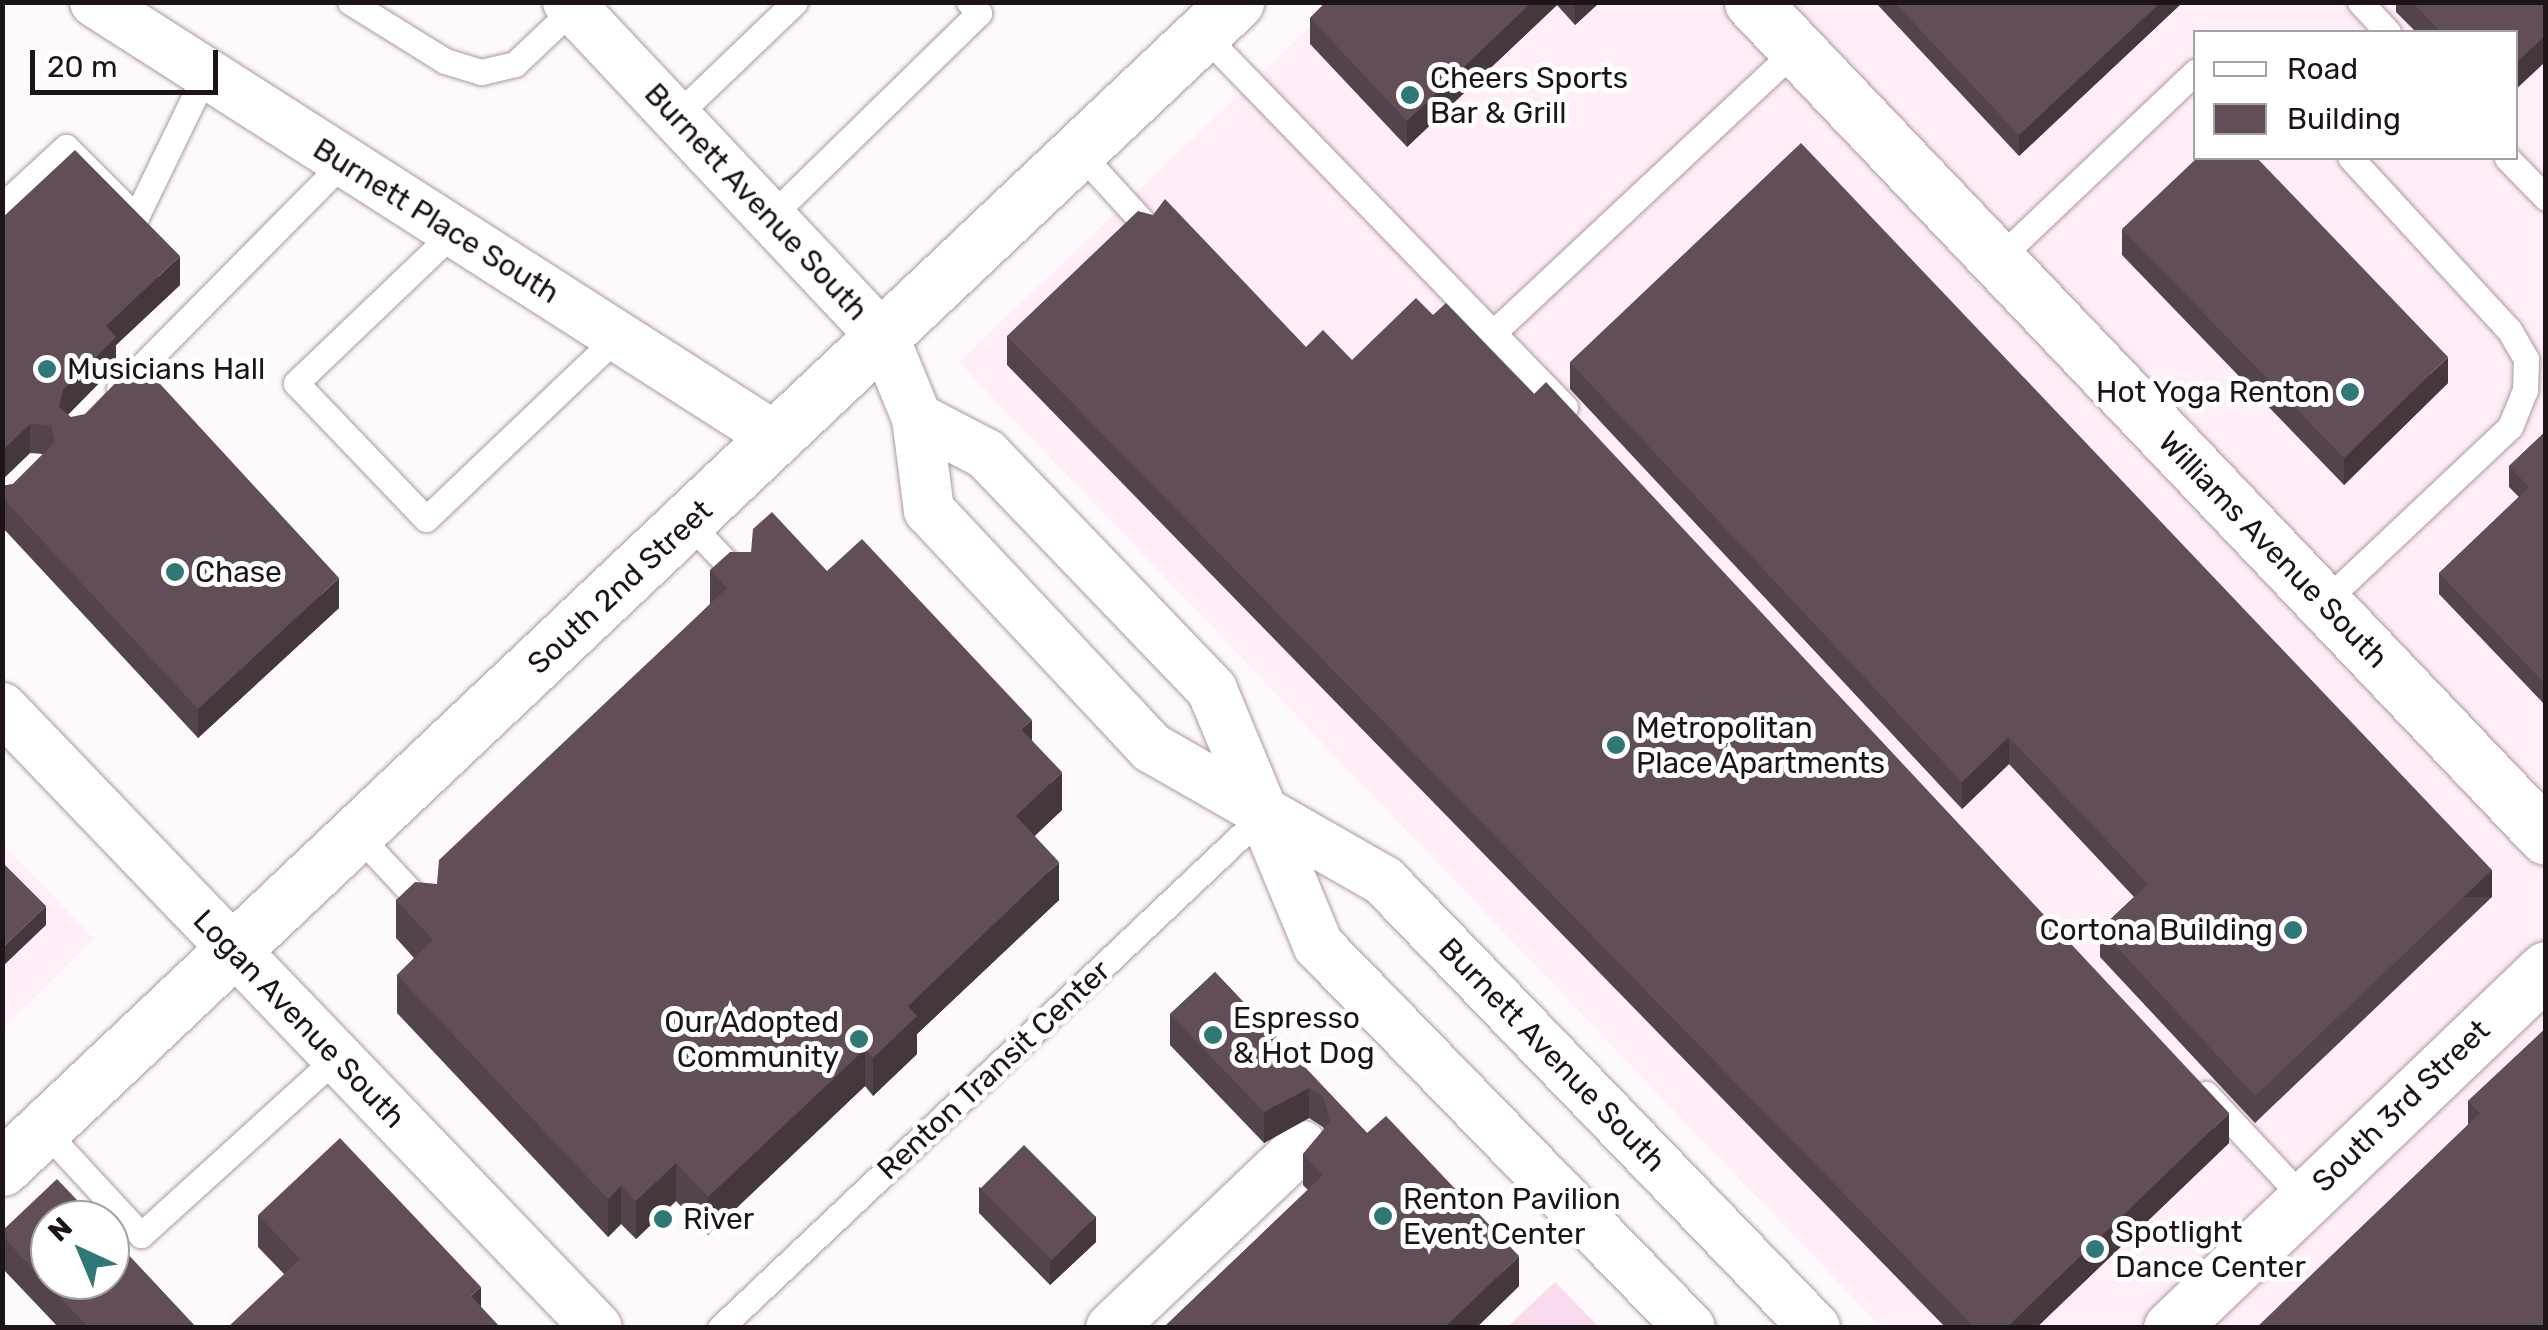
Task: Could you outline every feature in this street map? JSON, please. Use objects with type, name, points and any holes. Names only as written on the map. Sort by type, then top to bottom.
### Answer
[{"type":"main road","name":"Williams Avenue South","points":[[1752,2],[2546,837]]},
{"type":"main road","name":"South 2nd Street","points":[[3,1168],[1219,18]]},
{"type":"main road","name":"South 3rd Street","points":[[2171,1328],[2546,969]]},
{"type":"street","name":"Burnett Place South","points":[[95,2],[778,439]]},
{"type":"street","name":"Burnett Avenue South","points":[[574,4],[884,338],[918,418],[929,510],[1152,748],[1384,881],[1815,1328]]},
{"type":"street","points":[[918,418],[986,454],[1212,690],[1266,812],[1318,945],[1690,1328]]},
{"type":"street","name":"Logan Avenue South","points":[[6,719],[597,1328]]},
{"type":"street","points":[[1111,1328],[1302,1146]]},
{"type":"lane","points":[[350,2],[446,61],[481,72],[515,64],[574,4]]},
{"type":"lane","points":[[675,116],[794,2]]},
{"type":"lane","points":[[2360,2],[2386,30]]},
{"type":"lane","points":[[770,217],[974,8]]},
{"type":"lane","points":[[1219,18],[1494,332],[1589,433]]},
{"type":"lane","points":[[1494,332],[1796,49]]},
{"type":"lane","points":[[2,206],[66,147],[136,217],[206,73]]},
{"type":"lane","points":[[1997,260],[2193,74]]},
{"type":"lane","points":[[1079,152],[1149,230]]},
{"type":"lane","points":[[2323,603],[2510,427],[2525,390],[2526,359],[2510,330],[2353,160]]},
{"type":"lane","points":[[2509,160],[2546,198]]},
{"type":"lane","points":[[101,406],[344,162]]},
{"type":"lane","points":[[455,231],[296,383],[426,520],[618,336]]},
{"type":"lane","points":[[688,522],[741,578]]},
{"type":"lane","name":"Renton Transit Center","points":[[720,1328],[1266,812]]},
{"type":"lane","points":[[357,834],[428,909]]},
{"type":"lane","points":[[44,1130],[141,1235],[336,1058]]},
{"type":"lane","points":[[2184,1070],[2304,1199]]},
{"type":"shaded area","points":[[1335,3],[2545,3],[2545,1327],[1881,1327],[959,362]]},
{"type":"shaded area","points":[[3,844],[94,939],[3,1028]]},
{"type":"shaded area","points":[[1555,1282],[1599,1327],[1507,1327]]},
{"type":"building","name":"Cheers Sports Bar & Grill","points":[[1326,2],[1532,2],[1407,121],[1310,18]]},
{"type":"building","points":[[1894,2],[2161,2],[2019,135]]},
{"type":"building","points":[[2412,2],[2546,2],[2546,35],[2518,61],[2518,30],[2439,30]]},
{"type":"building","points":[[1801,143],[2492,870],[2255,1096],[2100,929],[2148,884],[2009,737],[1962,782],[1570,362]]},
{"type":"building","points":[[75,150],[180,256],[106,326],[116,337],[63,390],[59,407],[71,417],[85,414],[138,360],[339,578],[198,709],[2,497],[2,486],[13,484],[55,442],[51,425],[30,424],[2,451],[2,218]]},
{"type":"building","points":[[2195,160],[2259,160],[2448,357],[2344,458],[2122,229]]},
{"type":"building","name":"Metropolitan Place Apartments","points":[[1165,199],[1306,347],[1323,330],[1352,360],[1416,298],[1433,315],[1446,303],[1534,394],[1546,382],[2229,1113],[2006,1328],[1975,1328],[1007,336],[1138,211],[1153,215]]},
{"type":"building","points":[[2546,431],[2546,685],[2439,573],[2529,487],[2509,466]]},
{"type":"building","points":[[772,512],[827,571],[862,539],[1032,720],[1021,729],[1062,772],[1016,816],[1059,862],[908,1006],[917,1016],[873,1058],[865,1049],[708,1197],[676,1163],[636,1201],[621,1186],[608,1199],[397,975],[433,940],[396,900],[415,882],[437,884],[439,860],[727,588],[710,570],[730,552],[751,552],[753,529]]},
{"type":"building","points":[[2,862],[46,906],[2,948]]},
{"type":"building","points":[[1215,972],[1367,1133],[1386,1116],[1519,1256],[1444,1328],[1163,1328],[1323,1175],[1303,1154],[1330,1122],[1323,1096],[1309,1088],[1264,1112],[1170,1014]]},
{"type":"building","points":[[2546,1028],[2546,1328],[2256,1328],[2480,1113],[2468,1101]]},
{"type":"building","points":[[340,1138],[481,1287],[471,1296],[501,1328],[227,1328],[300,1259],[258,1215]]},
{"type":"building","points":[[1024,1145],[1095,1216],[1052,1260],[980,1189]]},
{"type":"building","points":[[57,1179],[77,1200],[35,1200]]},
{"type":"building","points":[[30,1205],[30,1266],[2,1236],[2,1231]]},
{"type":"building","points":[[130,1256],[197,1328],[89,1328],[63,1300],[130,1300]]},
{"type":"place","name":"Cheers Sports Bar & Grill","points":[[1410,95]]},
{"type":"place","name":"Musicians Hall","points":[[47,369]]},
{"type":"place","name":"Hot Yoga Renton","points":[[2350,392]]},
{"type":"place","name":"Chase","points":[[175,572]]},
{"type":"place","name":"Metropolitan Place Apartments","points":[[1616,745]]},
{"type":"place","name":"Cortona Building","points":[[2293,930]]},
{"type":"place","name":"Espresso & Hot Dog","points":[[1213,1035]]},
{"type":"place","name":"Our Adopted Community","points":[[859,1039]]},
{"type":"place","name":"Renton Pavilion Event Center","points":[[1383,1216]]},
{"type":"place","name":"River","points":[[663,1219]]},
{"type":"place","name":"Spotlight Dance Center","points":[[2095,1249]]}]
